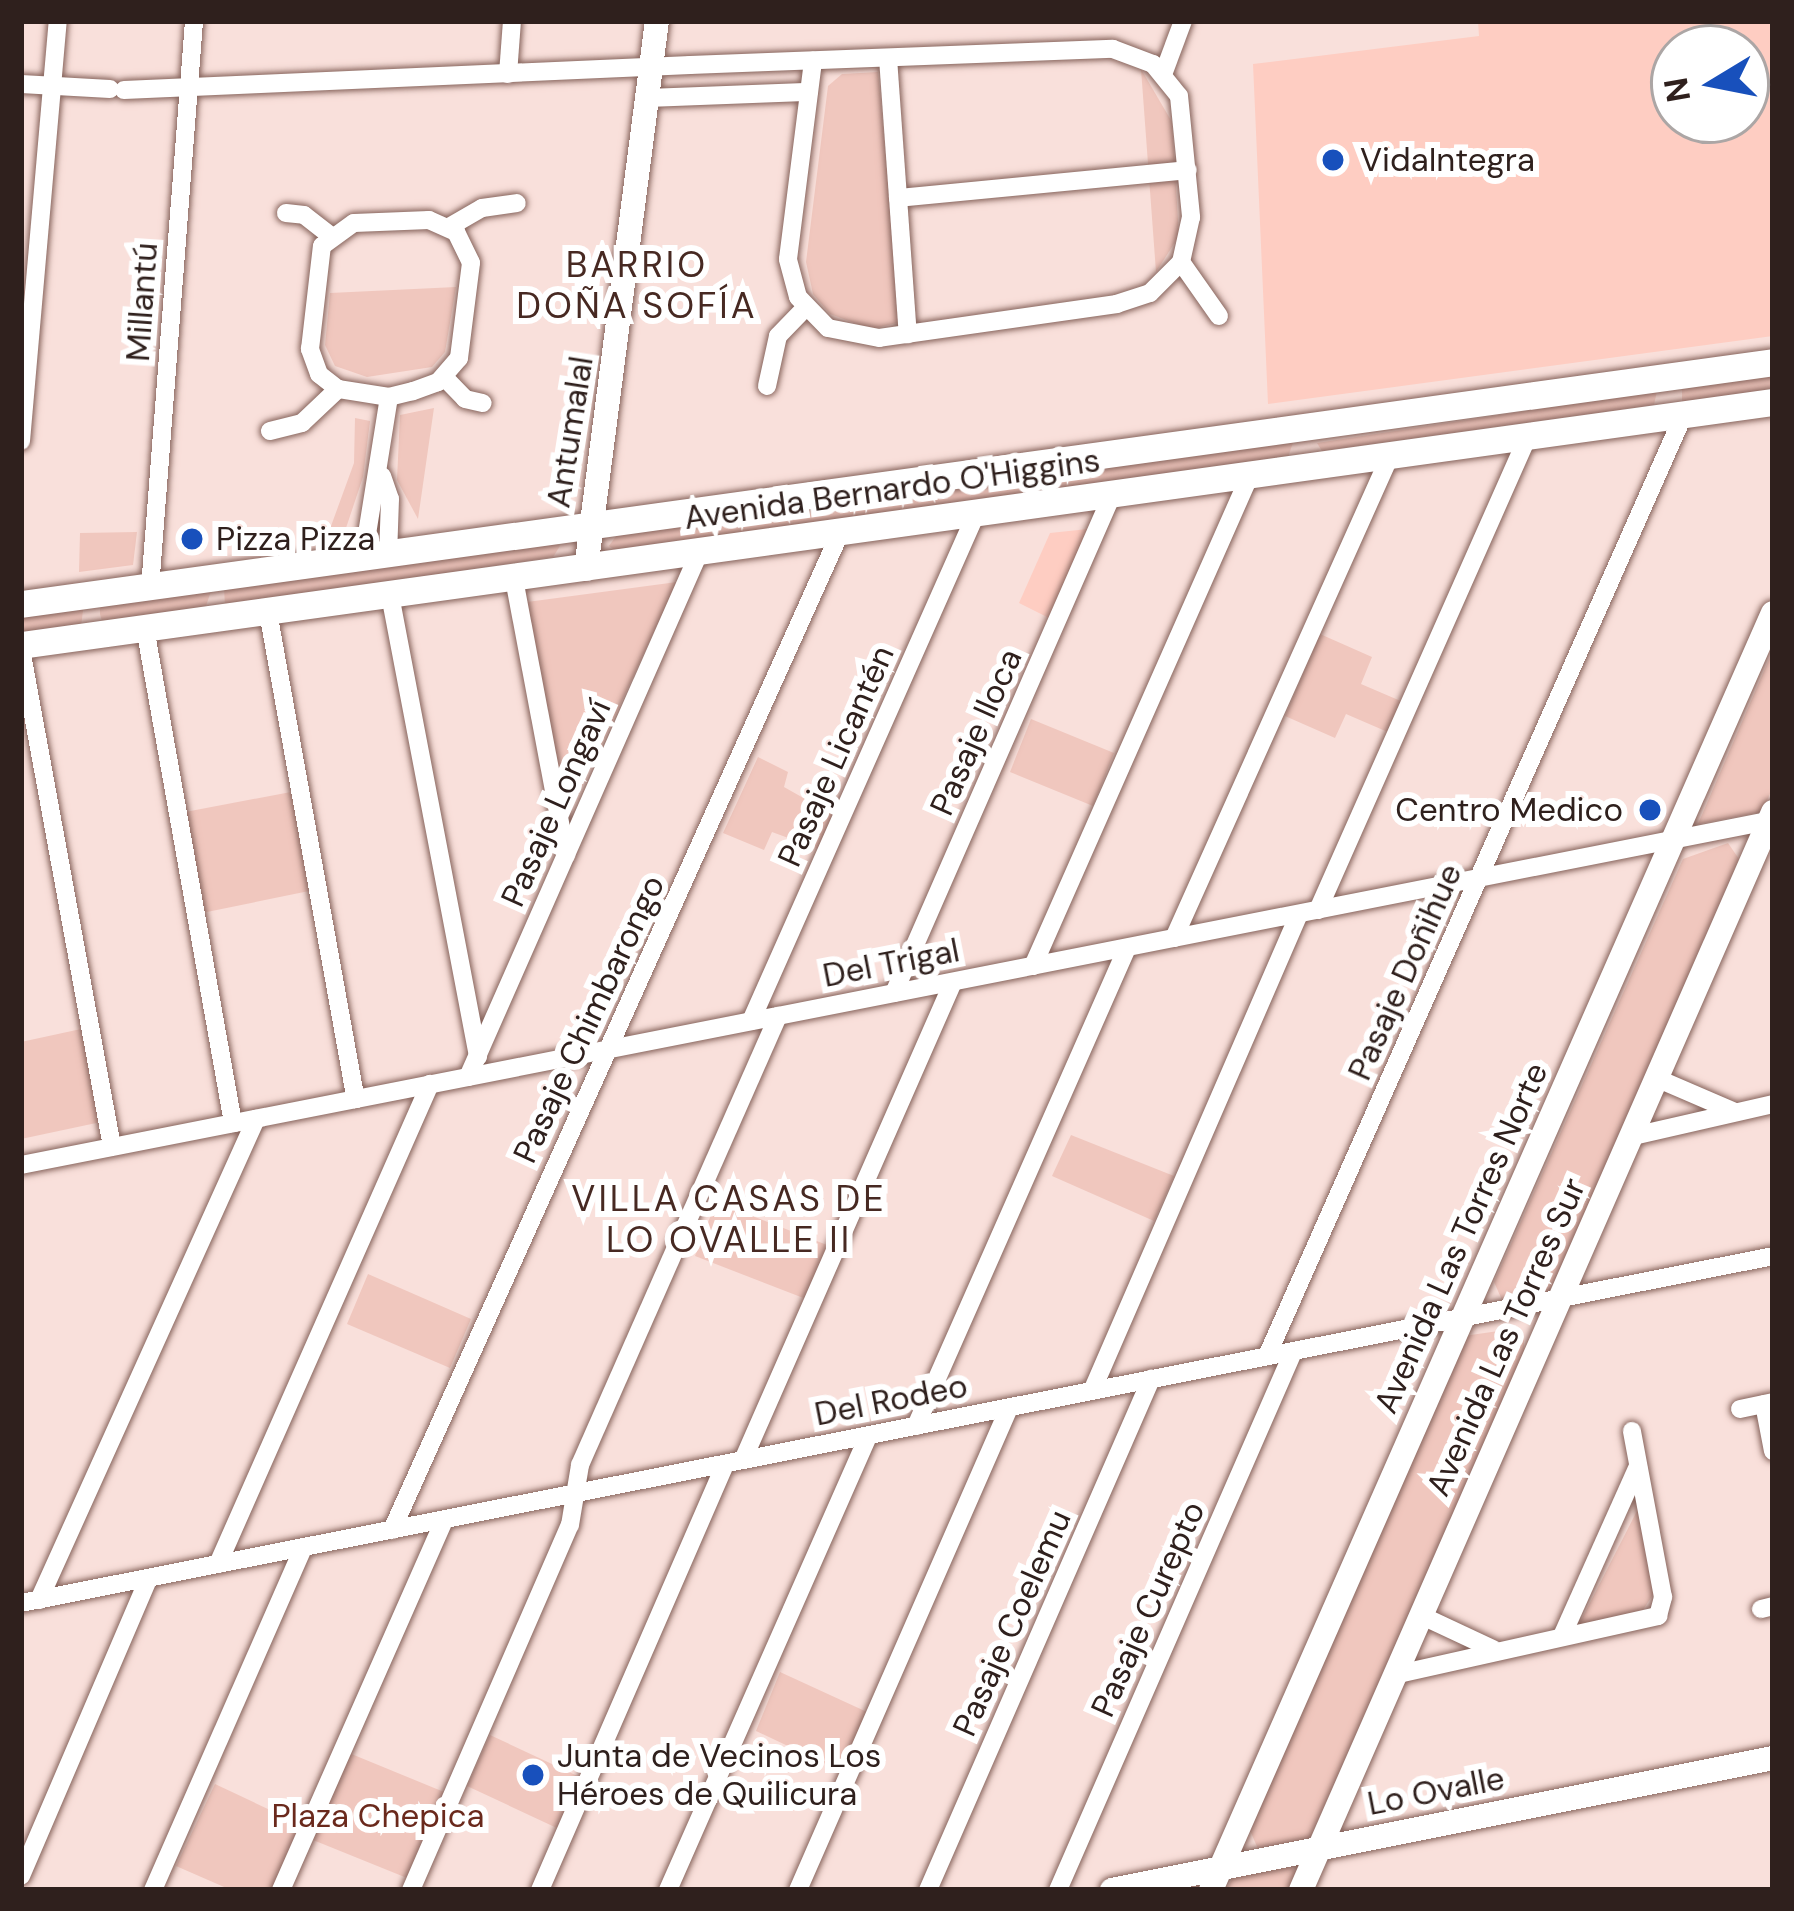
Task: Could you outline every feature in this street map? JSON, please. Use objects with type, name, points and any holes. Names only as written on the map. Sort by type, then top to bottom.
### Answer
[{"type":"main road","name":"Avenida Bernardo O'Higgins","points":[[21,604],[1773,362]]},
{"type":"main road","points":[[1536,435],[1538,395]]},
{"type":"main road","name":"Avenida Bernardo O'Higgins","points":[[21,647],[1773,402]]},
{"type":"main road","points":[[1314,427],[1321,465]]},
{"type":"main road","points":[[213,579],[215,619]]},
{"type":"main road","points":[[88,636],[103,594]]},
{"type":"street","points":[[21,441],[27,325],[58,21]]},
{"type":"street","name":"Millantú","points":[[150,587],[194,21]]},
{"type":"street","points":[[508,74],[512,21]]},
{"type":"street","name":"Antumalal","points":[[586,569],[657,21]]},
{"type":"street","points":[[1163,72],[1183,21]]},
{"type":"street","points":[[21,84],[188,87],[652,69],[813,61],[1113,49],[1163,72],[1183,110],[1190,230],[1181,262],[1162,284],[1128,302],[854,338],[805,308],[788,259],[813,61]]},
{"type":"street","points":[[888,58],[908,334]]},
{"type":"street","points":[[650,98],[809,92]]},
{"type":"street","points":[[898,198],[1188,170]]},
{"type":"street","points":[[449,227],[482,208],[518,203]]},
{"type":"street","points":[[21,208],[42,205]]},
{"type":"street","points":[[286,213],[304,215],[331,236]]},
{"type":"street","points":[[429,220],[449,227],[466,246],[472,284],[463,346],[444,377],[389,397],[338,389],[319,374],[310,349],[314,270],[331,236],[363,221],[429,220]]},
{"type":"street","points":[[1181,262],[1219,316]]},
{"type":"street","points":[[767,386],[778,336],[805,308]]},
{"type":"street","points":[[444,377],[465,399],[483,403]]},
{"type":"street","points":[[270,431],[302,423],[338,389]]},
{"type":"street","points":[[375,558],[391,499],[382,476],[389,397]]},
{"type":"street","name":"Pasaje Doñihue","points":[[1268,1356],[1684,414]]},
{"type":"street","points":[[1092,1391],[1309,912],[1536,435]]},
{"type":"street","points":[[1174,938],[1390,456]]},
{"type":"street","points":[[1033,966],[1250,475]]},
{"type":"street","name":"Pasaje Iloca","points":[[894,993],[1112,495]]},
{"type":"street","name":"Pasaje Licantén","points":[[751,1021],[976,514]]},
{"type":"street","name":"Pasaje Chimbarongo","points":[[392,1530],[840,533]]},
{"type":"street","name":"Pasaje Longaví","points":[[469,1077],[699,553]]},
{"type":"street","points":[[514,579],[566,855]]},
{"type":"street","points":[[390,595],[478,1057]]},
{"type":"street","points":[[268,612],[356,1099]]},
{"type":"street","name":"Avenida Las Torres Norte","points":[[1215,1880],[1773,613]]},
{"type":"street","points":[[145,628],[233,1123]]},
{"type":"street","points":[[21,647],[112,1147]]},
{"type":"street","name":"Del Trigal","points":[[21,1165],[1672,841],[1772,817]]},
{"type":"street","name":"Avenida Las Torres Sur","points":[[1301,1890],[1772,817]]},
{"type":"street","points":[[916,1426],[1127,947]]},
{"type":"street","points":[[540,1890],[953,982]]},
{"type":"street","points":[[411,1890],[570,1526],[580,1465],[778,1016]]},
{"type":"street","points":[[1656,1078],[1735,1112]]},
{"type":"street","points":[[218,1564],[430,1084]]},
{"type":"street","points":[[1629,1137],[1773,1104]]},
{"type":"street","points":[[30,1602],[256,1119]]},
{"type":"street","name":"Del Rodeo","points":[[30,1602],[1773,1256]]},
{"type":"street","name":"Pasaje Curepto","points":[[1058,1890],[1293,1352]]},
{"type":"street","name":"Pasaje Coelemu","points":[[928,1890],[1150,1379]]},
{"type":"street","points":[[1740,1409],[1768,1403],[1773,1451]]},
{"type":"street","points":[[798,1890],[1009,1408]]},
{"type":"street","points":[[1394,1675],[1493,1649],[1648,1623],[1662,1610],[1632,1431]]},
{"type":"street","points":[[668,1890],[868,1436]]},
{"type":"street","points":[[1562,1636],[1638,1466]]},
{"type":"street","points":[[281,1890],[443,1520]]},
{"type":"street","points":[[152,1890],[303,1548]]},
{"type":"street","points":[[21,1876],[149,1578]]},
{"type":"street","points":[[1420,1616],[1493,1649]]},
{"type":"street","name":"Lo Ovalle","points":[[1112,1890],[1215,1880],[1318,1849],[1773,1758]]},
{"type":"shaded area","points":[[1478,21],[1773,21],[1773,336],[1268,404],[1253,64],[1479,36]]},
{"type":"shaded area","points":[[1088,529],[1049,618],[1019,603],[1050,533]]},
{"type":"green space","points":[[1141,69],[1172,122],[1179,236],[1156,272]]},
{"type":"green space","points":[[878,72],[901,322],[871,329],[830,314],[813,294],[806,262],[828,86],[842,74]]},
{"type":"green space","points":[[456,287],[445,352],[432,367],[367,377],[335,366],[325,345],[330,293]]},
{"type":"green space","points":[[1773,376],[1773,394],[1682,408],[1682,389]]},
{"type":"green space","points":[[1657,391],[1654,405],[1322,451],[1317,443]]},
{"type":"green space","points":[[434,408],[418,519],[397,480],[400,415]]},
{"type":"green space","points":[[355,418],[370,421],[363,477],[343,537],[327,537],[354,463]]},
{"type":"green space","points":[[1294,440],[1288,457],[620,554],[609,546],[616,536]]},
{"type":"green space","points":[[137,532],[133,565],[79,572],[80,533]]},
{"type":"green space","points":[[552,539],[560,546],[553,557],[225,606],[224,588]]},
{"type":"green space","points":[[677,582],[566,821],[527,602]]},
{"type":"green space","points":[[211,591],[205,609],[103,625],[100,614],[100,604]]},
{"type":"green space","points":[[84,603],[81,626],[21,634],[21,614]]},
{"type":"green space","points":[[1320,634],[1372,657],[1361,684],[1403,702],[1390,733],[1346,714],[1335,738],[1285,716]]},
{"type":"green space","points":[[1773,650],[1773,787],[1762,812],[1698,824]]},
{"type":"green space","points":[[1031,719],[1114,753],[1093,806],[1010,772]]},
{"type":"green space","points":[[758,757],[788,772],[784,787],[837,817],[821,850],[772,832],[764,850],[723,833]]},
{"type":"green space","points":[[291,792],[309,891],[202,913],[180,813]]},
{"type":"green space","points":[[1728,843],[1739,859],[1551,1293],[1502,1300],[1494,1282],[1683,859]]},
{"type":"green space","points":[[81,1029],[101,1122],[21,1139],[21,1042]]},
{"type":"green space","points":[[1071,1135],[1174,1176],[1154,1221],[1052,1176]]},
{"type":"green space","points":[[716,1202],[827,1245],[806,1299],[695,1256]]},
{"type":"green space","points":[[368,1274],[471,1319],[450,1368],[347,1324]]},
{"type":"green space","points":[[1512,1329],[1524,1338],[1524,1353],[1308,1843],[1258,1849],[1249,1828],[1464,1336]]},
{"type":"green space","points":[[1638,1509],[1656,1590],[1639,1616],[1576,1630]]},
{"type":"green space","points":[[780,1672],[867,1712],[845,1773],[756,1731]]},
{"type":"green space","points":[[490,1735],[582,1778],[559,1829],[467,1786]]},
{"type":"green space","name":"Plaza Chepica","points":[[349,1753],[444,1792],[407,1878],[313,1840]]},
{"type":"green space","points":[[215,1784],[302,1825],[274,1890],[231,1890],[176,1866]]},
{"type":"green space","points":[[1289,1865],[1298,1875],[1291,1890],[1226,1890],[1234,1876]]},
{"type":"place","name":"VidaIntegra","points":[[1333,160]]},
{"type":"place","name":"Pizza Pizza","points":[[192,539]]},
{"type":"place","name":"Centro Medico","points":[[1650,810]]},
{"type":"place","name":"Junta de Vecinos Los Héroes de Quilicura","points":[[533,1775]]},
{"type":"district","name":"BARRIO DOÑA SOFÍA","points":[[637,284]]},
{"type":"district","name":"VILLA CASAS DE LO OVALLE II","points":[[729,1218]]}]
